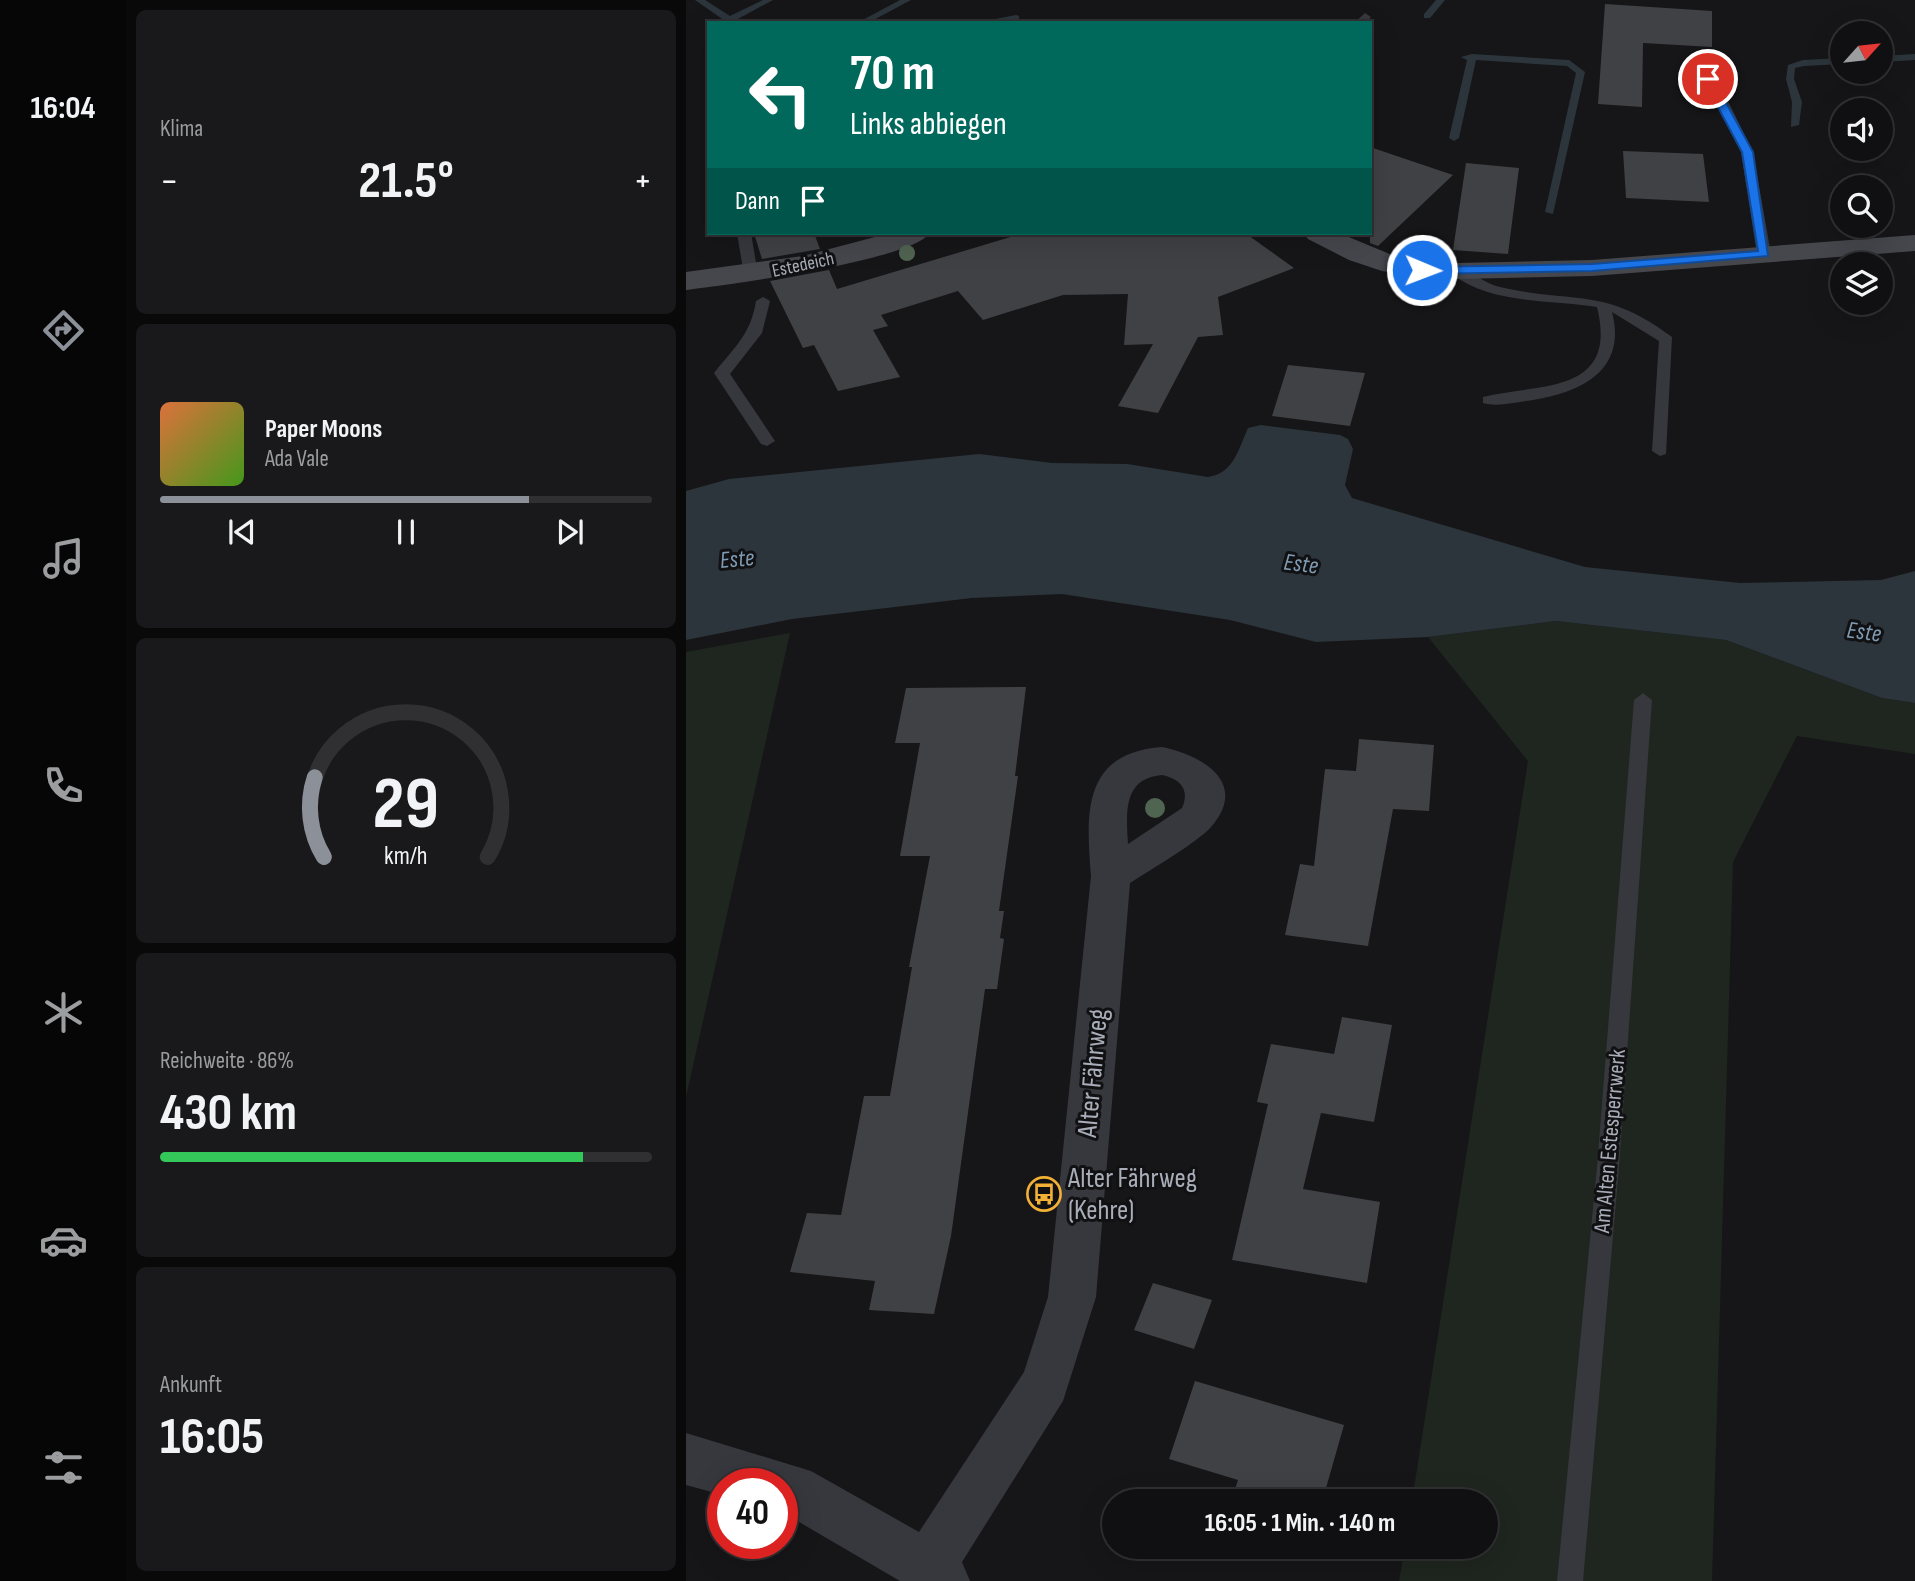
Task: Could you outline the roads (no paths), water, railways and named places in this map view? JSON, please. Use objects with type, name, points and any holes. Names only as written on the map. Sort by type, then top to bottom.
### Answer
[{"type":"street","name":"Estedeich","points":[[686,281],[751,275],[848,256],[910,235]]},
{"type":"street","points":[[1322,235],[1359,254],[1392,265],[1422,270],[1457,271],[1592,268],[1915,243]]},
{"type":"street","name":"Alter Fährweg","points":[[936,1574],[1045,1384],[1072,1297],[1111,876]]},
{"type":"street","points":[[686,1459],[718,1468]]},
{"type":"street","points":[[798,1492],[936,1574]]},
{"type":"lane","points":[[1697,61],[1720,97],[1747,152],[1764,254]]},
{"type":"lane","points":[[744,235],[751,275]]},
{"type":"lane","points":[[1457,271],[1465,280],[1485,288],[1603,304],[1638,317],[1667,340],[1660,451]]},
{"type":"lane","points":[[763,301],[761,324],[746,348],[722,373],[767,441]]},
{"type":"lane","points":[[1488,400],[1559,390],[1593,371],[1602,363],[1611,340],[1603,304]]},
{"type":"lane","name":"Am Alten Estesperrwerk","points":[[1570,1581],[1608,1167],[1643,700]]},
{"type":"water","name":"Este","points":[[1261,425],[1340,435],[1348,439],[1353,449],[1345,485],[1352,498],[1585,567],[1740,583],[1881,580],[1915,571],[1915,703],[1882,698],[1726,640],[1556,621],[1428,637],[1316,642],[1230,620],[1062,594],[972,598],[792,619],[686,640],[686,491],[729,479],[979,454],[1052,463],[1127,464],[1208,477],[1217,475],[1229,466],[1248,428]]},
{"type":"waterway","points":[[699,0],[730,20]]},
{"type":"waterway","points":[[730,20],[769,0]]},
{"type":"waterway","points":[[865,21],[907,0]]},
{"type":"waterway","points":[[1427,16],[1441,0]]},
{"type":"waterway","points":[[994,21],[1016,18]]},
{"type":"waterway","points":[[1465,57],[1472,57]]},
{"type":"waterway","points":[[1454,138],[1472,57]]},
{"type":"waterway","points":[[1472,57],[1569,63],[1581,72],[1550,212]]},
{"type":"waterway","points":[[1894,58],[1915,57]]},
{"type":"waterway","points":[[1794,125],[1797,102],[1790,79],[1791,67],[1803,63],[1830,62]]},
{"type":"place","name":"Alter Fährweg (Kehre)","points":[[1044,1194]]}]
